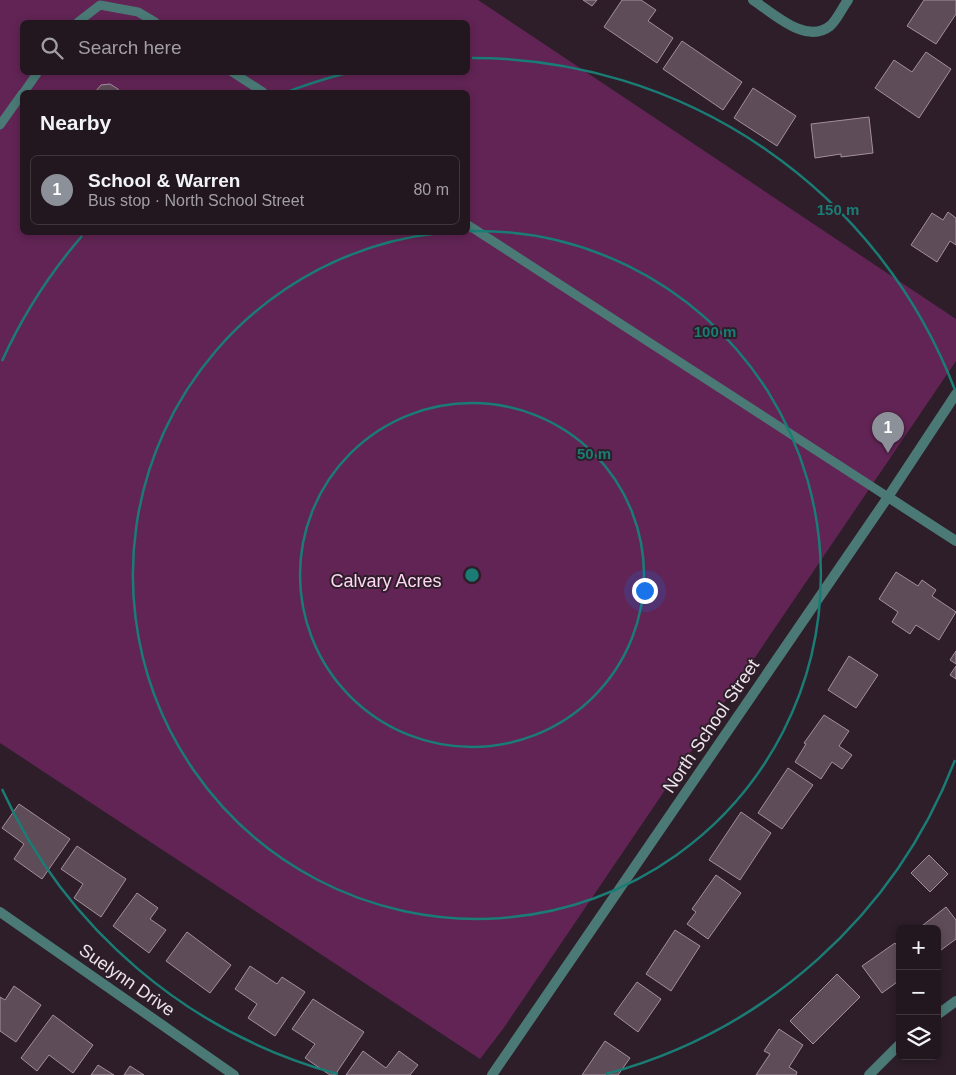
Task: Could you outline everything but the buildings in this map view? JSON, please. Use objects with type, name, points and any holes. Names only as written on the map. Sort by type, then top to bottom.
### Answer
[{"type":"street","points":[[753,0],[796,28],[804,32],[814,33],[831,25],[848,0]]},
{"type":"street","name":"North School Street","points":[[492,1075],[888,497],[956,394]]},
{"type":"street","points":[[888,497],[956,541]]},
{"type":"street","name":"Suelynn Drive","points":[[0,912],[234,1075]]},
{"type":"street","points":[[941,1012],[956,1000]]},
{"type":"street","points":[[869,1075],[896,1048]]},
{"type":"lane","points":[[81,20],[100,5],[138,12],[152,20]]},
{"type":"lane","points":[[25,90],[36,75]]},
{"type":"lane","points":[[237,75],[260,90]]},
{"type":"lane","points":[[0,125],[20,97]]},
{"type":"lane","points":[[470,226],[888,497]]},
{"type":"green space","name":"Calvary Acres","points":[[0,0],[478,0],[956,319],[956,361],[503,1029],[480,1059],[0,743]]},
{"type":"place","name":"School & Warren","points":[[888,453]]}]
